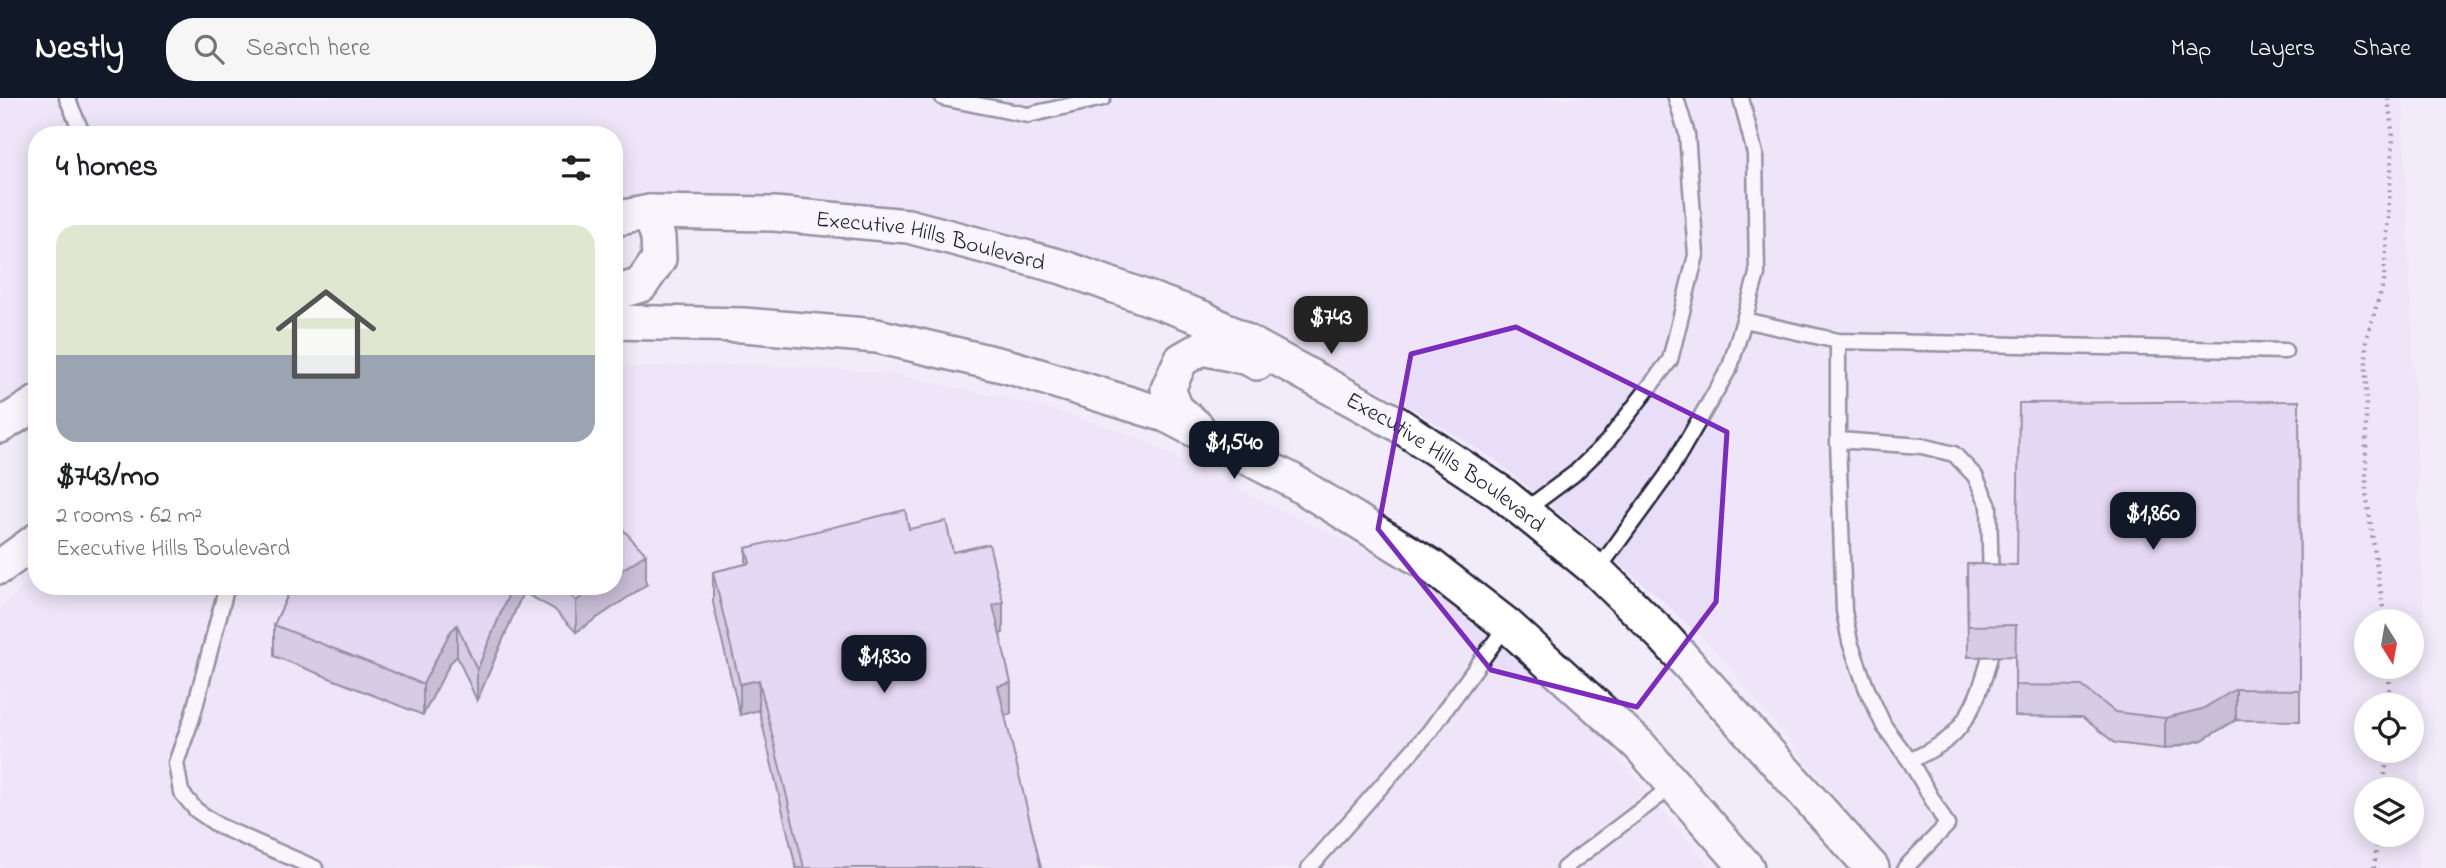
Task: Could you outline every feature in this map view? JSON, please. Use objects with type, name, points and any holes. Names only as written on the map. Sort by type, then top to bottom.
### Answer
[{"type":"street","name":"Executive Hills Boulevard","points":[[623,217],[650,212],[774,214],[908,226],[1062,267],[1203,318],[1396,422],[1512,502],[1597,571],[1663,636],[1872,868]]},
{"type":"street","points":[[623,290],[641,285],[659,259],[658,237],[650,212]]},
{"type":"street","points":[[623,322],[743,325],[877,336],[1010,367],[1166,415],[1291,480],[1432,566],[1507,625],[1639,746],[1747,867]]},
{"type":"street","points":[[1212,439],[1176,409],[1168,389],[1181,359],[1202,348],[1248,358],[1376,434],[1512,502]]},
{"type":"street","points":[[0,426],[28,409]]},
{"type":"street","points":[[0,567],[28,547]]},
{"type":"lane","points":[[68,98],[79,126]]},
{"type":"lane","points":[[943,98],[1028,115],[1103,98]]},
{"type":"lane","points":[[1512,502],[1574,474],[1607,442],[1670,360],[1696,255],[1687,134],[1676,98]]},
{"type":"lane","points":[[1597,571],[1667,475],[1730,367],[1745,320],[1757,274],[1755,154],[1741,98]]},
{"type":"lane","points":[[1745,320],[1838,341],[2285,351]]},
{"type":"lane","points":[[1838,341],[1838,440],[1844,611],[1850,642],[1884,726],[1910,761],[1947,825],[1905,868]]},
{"type":"lane","points":[[1838,440],[1922,446],[1954,454],[1975,476],[1989,506],[1991,595]]},
{"type":"lane","points":[[225,595],[192,718],[176,763],[181,792],[196,810],[219,826],[259,846],[315,868]]},
{"type":"lane","points":[[1309,868],[1429,732],[1507,625]]},
{"type":"lane","points":[[1910,761],[1946,741],[1963,724],[1987,671],[1990,656]]},
{"type":"lane","points":[[1564,868],[1674,785]]},
{"type":"path","points":[[2383,609],[2367,493],[2366,340],[2384,281],[2393,138],[2388,98]]},
{"type":"path","points":[[2374,868],[2377,847]]},
{"type":"highlighted area","points":[[1516,327],[1727,432],[1716,602],[1637,707],[1491,670],[1378,529],[1411,354]]},
{"type":"shaded area","points":[[0,98],[2403,98],[2424,609],[2354,609],[2354,679],[2423,679],[2422,693],[2354,693],[2354,763],[2421,763],[2420,777],[2354,777],[2354,847],[2419,847],[2418,868],[1893,868],[1717,653],[1662,600],[1497,461],[1398,400],[1253,325],[1117,272],[998,242],[623,213],[623,126],[28,126],[28,398],[0,413]]},
{"type":"shaded area","points":[[688,364],[793,366],[891,373],[1041,406],[1119,430],[1151,443],[1201,472],[1390,561],[1440,596],[1566,702],[1596,732],[1712,868],[0,868],[0,607],[28,583],[28,595],[623,595],[623,368]]},
{"type":"building","points":[[2299,401],[2300,690],[2236,689],[2202,709],[2165,718],[2115,712],[2082,686],[2015,685],[2016,625],[1968,626],[1967,564],[2017,565],[2019,403]]},
{"type":"building","points":[[905,510],[909,529],[946,521],[953,552],[989,544],[1003,602],[993,605],[1011,683],[998,686],[1041,868],[804,868],[759,680],[740,684],[713,572],[750,563],[746,548]]},
{"type":"building","points":[[623,530],[646,554],[623,569]]},
{"type":"building","points":[[288,595],[508,595],[477,670],[457,625],[450,632],[423,684],[274,625]]},
{"type":"building","points":[[570,595],[584,595],[576,601]]}]
